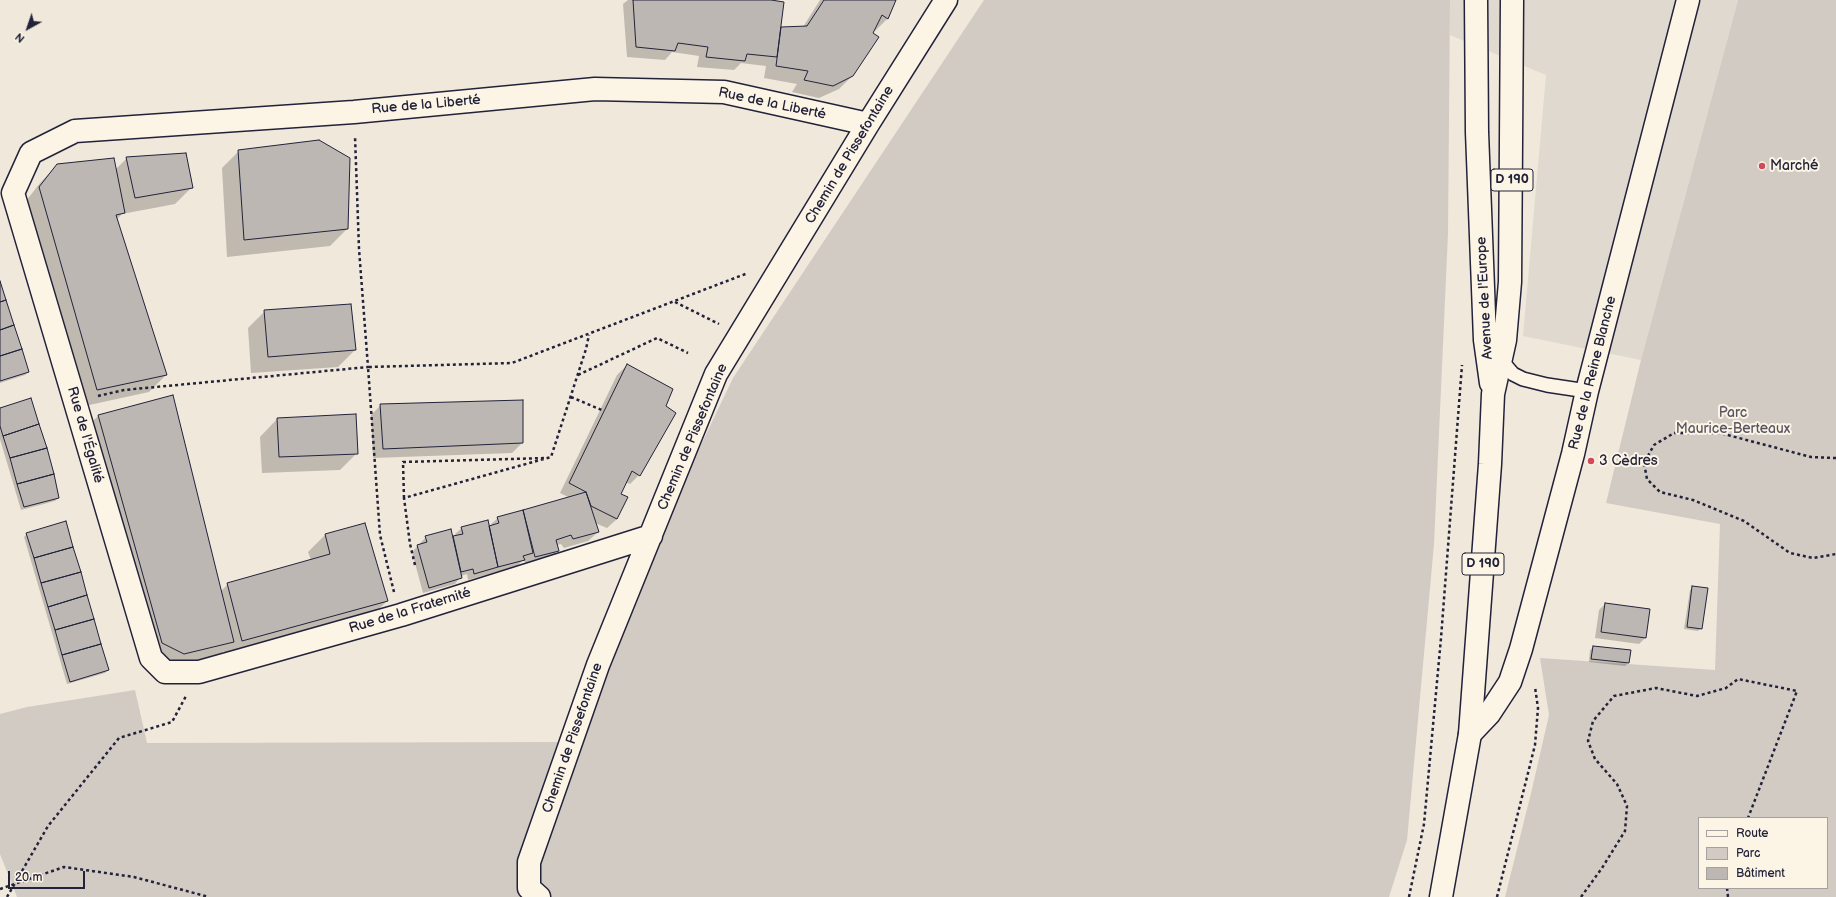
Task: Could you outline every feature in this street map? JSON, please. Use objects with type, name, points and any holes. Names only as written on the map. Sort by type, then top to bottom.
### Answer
[{"type":"street","name":"Chemin de Pissefontaine","points":[[534,893],[529,862],[534,847],[598,665],[716,374],[868,124],[946,0]]},
{"type":"street","name":"Avenue de l'Europe","points":[[1476,0],[1477,132],[1484,340],[1493,394]]},
{"type":"street","name":"Avenue de l'Europe","points":[[1493,394],[1501,360],[1510,282],[1512,0]]},
{"type":"street","name":"Rue de la Reine Blanche","points":[[1470,734],[1489,714],[1510,682],[1521,649],[1573,454],[1587,390],[1688,0]]},
{"type":"street","name":"Rue de la Liberté","points":[[13,193],[31,152],[75,131],[354,112],[595,90],[724,92],[868,124]]},
{"type":"street","name":"Rue de l'Égalité","points":[[13,193],[151,658],[165,672]]},
{"type":"street","name":"D 190","points":[[1441,897],[1470,734],[1490,464],[1493,394]]},
{"type":"street","name":"Rue de la Fraternité","points":[[165,672],[199,672],[400,615],[651,536]]},
{"type":"lane","points":[[1501,360],[1513,374],[1523,379],[1547,385],[1587,390]]},
{"type":"path","points":[[354,112],[358,249],[380,535],[400,615]]},
{"type":"path","points":[[75,400],[124,390],[368,367],[512,363],[752,272]]},
{"type":"path","points":[[675,302],[740,334]]},
{"type":"path","points":[[551,457],[578,375],[589,334]]},
{"type":"path","points":[[578,375],[657,338],[688,353]]},
{"type":"path","name":"D 190","points":[[1409,897],[1424,824],[1441,638],[1463,361]]},
{"type":"path","points":[[571,397],[604,411]]},
{"type":"path","points":[[1836,458],[1811,457],[1720,433],[1674,432],[1654,445],[1644,463],[1648,478],[1660,492],[1693,500],[1744,521],[1790,553],[1814,558],[1836,554]]},
{"type":"path","points":[[415,565],[410,544],[404,498],[403,462],[551,457]]},
{"type":"path","points":[[404,498],[551,457]]},
{"type":"path","points":[[1497,897],[1535,745],[1538,708],[1534,680],[1521,649]]},
{"type":"path","points":[[7,897],[15,886],[48,826],[119,738],[172,722],[199,672]]},
{"type":"path","points":[[1581,897],[1602,868],[1624,831],[1627,806],[1617,784],[1595,759],[1588,741],[1593,721],[1614,696],[1656,688],[1697,696],[1726,688],[1738,679],[1797,691],[1748,817]]},
{"type":"path","points":[[0,889],[15,886],[64,867],[134,877],[209,897]]},
{"type":"shaded area","points":[[1450,0],[1738,0],[1641,360],[1523,336],[1546,75],[1450,35]]},
{"type":"green space","points":[[984,0],[1450,0],[1448,233],[1434,544],[1407,840],[1389,897],[17,897],[0,854],[0,714],[27,707],[135,690],[147,743],[571,742],[664,522],[733,378]]},
{"type":"green space","name":"Parc Maurice-Berteaux","points":[[1738,0],[1836,0],[1836,897],[1505,897],[1549,715],[1540,658],[1715,670],[1720,524],[1606,503],[1641,360]]},
{"type":"building","points":[[633,0],[771,0],[784,2],[777,57],[747,54],[745,61],[706,57],[708,47],[678,43],[675,51],[636,47]]},
{"type":"building","points":[[824,0],[896,0],[888,19],[882,15],[873,33],[879,37],[853,76],[833,86],[804,80],[808,71],[776,66],[781,27],[807,26]]},
{"type":"building","points":[[319,140],[350,158],[348,229],[244,240],[238,150]]},
{"type":"building","points":[[186,153],[193,188],[135,198],[126,157]]},
{"type":"building","points":[[114,158],[125,213],[116,215],[167,375],[97,390],[39,187],[57,164]]},
{"type":"building","points":[[0,281],[6,300],[0,302]]},
{"type":"building","points":[[6,300],[14,325],[0,330],[0,302]]},
{"type":"building","points":[[351,304],[356,350],[268,357],[264,310]]},
{"type":"building","points":[[14,325],[22,349],[0,356],[0,330]]},
{"type":"building","points":[[22,349],[29,372],[0,381],[0,356]]},
{"type":"building","points":[[627,364],[673,389],[666,406],[676,413],[640,476],[632,471],[621,494],[628,497],[617,519],[591,506],[586,492],[569,483]]},
{"type":"building","points":[[173,395],[234,642],[184,654],[162,643],[98,415]]},
{"type":"building","points":[[31,398],[39,424],[3,436],[0,426],[0,408]]},
{"type":"building","points":[[523,400],[523,443],[383,449],[380,404]]},
{"type":"building","points":[[356,414],[358,454],[279,457],[277,418]]},
{"type":"building","points":[[39,424],[47,448],[10,458],[3,436]]},
{"type":"building","points":[[47,448],[54,474],[17,484],[10,458]]},
{"type":"building","points":[[54,474],[59,498],[24,507],[17,484]]},
{"type":"building","points":[[586,492],[599,532],[573,539],[571,535],[556,540],[559,551],[535,557],[523,510]]},
{"type":"building","points":[[523,510],[533,553],[523,556],[525,560],[498,567],[489,526],[499,523],[497,517]]},
{"type":"building","points":[[488,520],[498,567],[474,574],[473,569],[461,572],[453,536],[463,534],[461,527]]},
{"type":"building","points":[[66,521],[73,547],[34,558],[26,533]]},
{"type":"building","points":[[365,523],[388,601],[242,641],[227,583],[330,554],[325,534]]},
{"type":"building","points":[[451,529],[462,578],[429,588],[417,545],[427,542],[425,536]]},
{"type":"building","points":[[73,547],[81,572],[41,583],[34,558]]},
{"type":"building","points":[[81,572],[87,595],[48,607],[41,583]]},
{"type":"building","points":[[1692,586],[1708,588],[1702,629],[1687,627]]},
{"type":"building","points":[[87,595],[94,619],[55,630],[48,607]]},
{"type":"building","points":[[1605,603],[1650,609],[1646,638],[1601,632]]},
{"type":"building","points":[[94,619],[101,644],[62,655],[55,630]]},
{"type":"building","points":[[101,644],[109,670],[70,682],[62,655]]},
{"type":"building","points":[[1593,646],[1631,650],[1629,663],[1591,659]]},
{"type":"place","name":"Marché","points":[[1762,166]]},
{"type":"place","name":"3 Cèdres","points":[[1591,461]]}]
